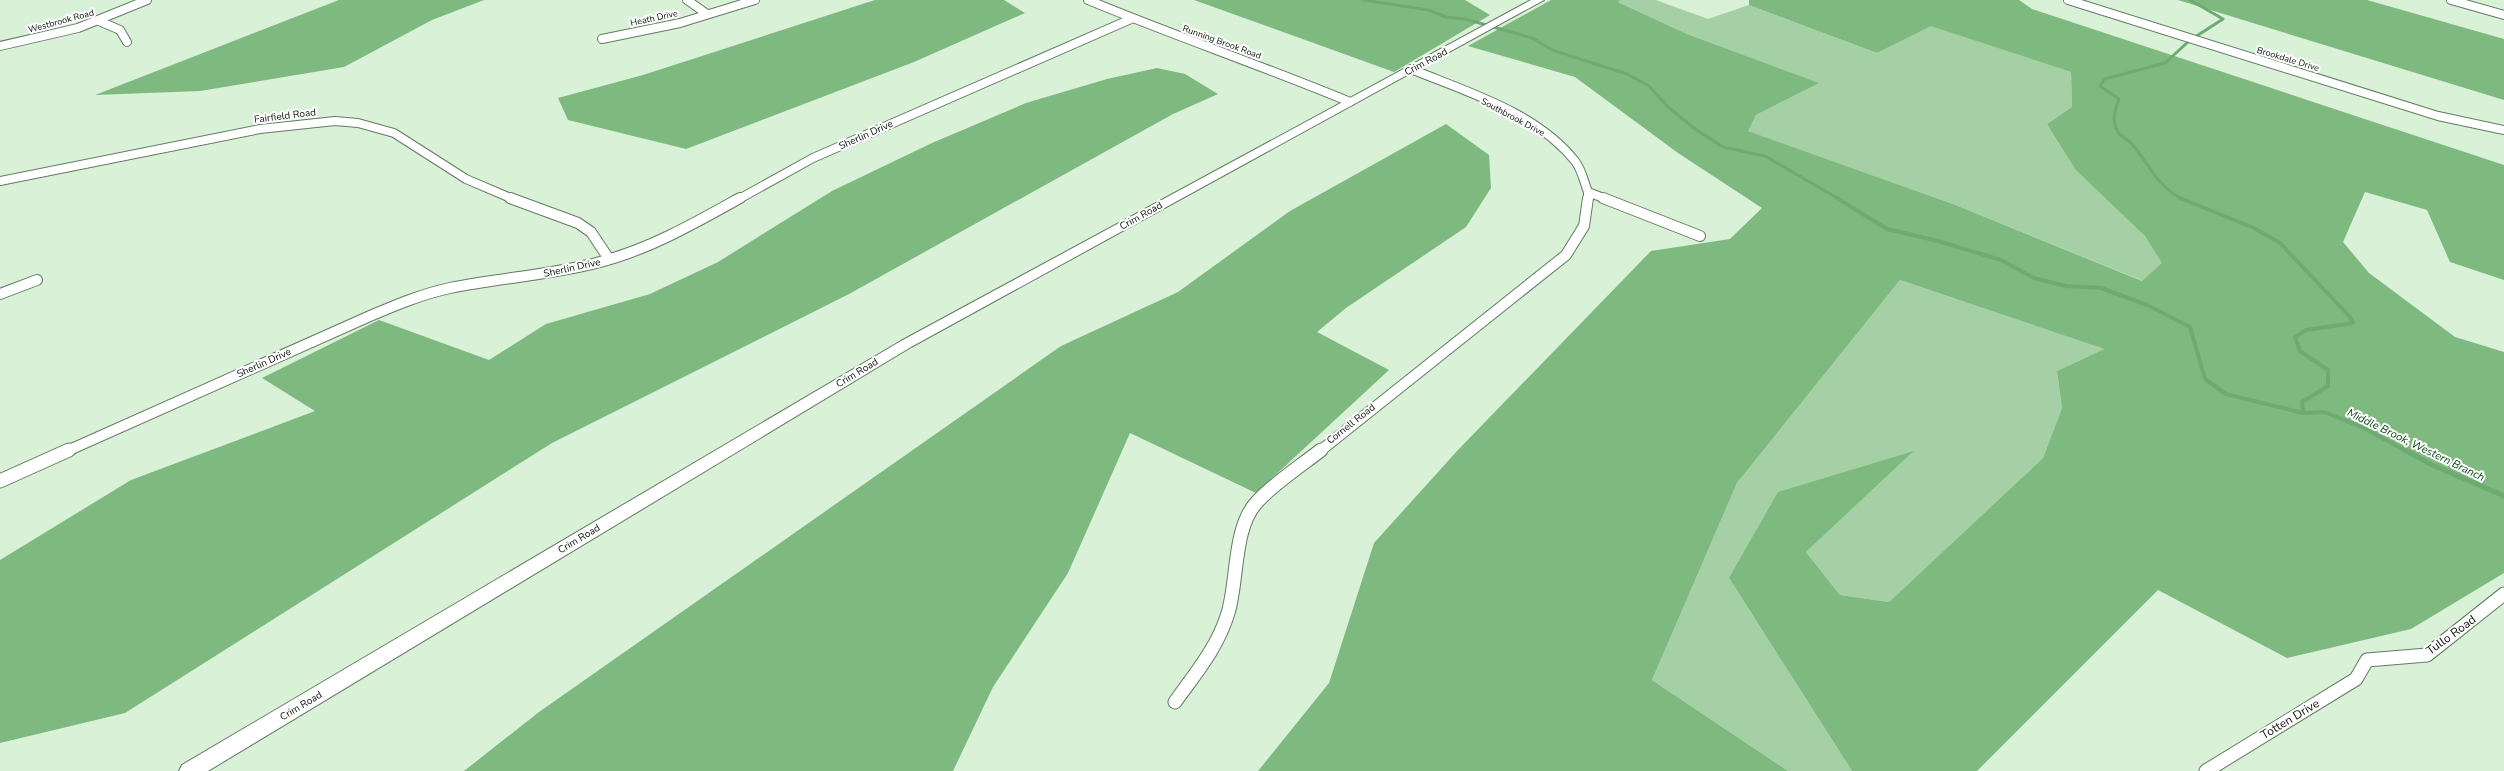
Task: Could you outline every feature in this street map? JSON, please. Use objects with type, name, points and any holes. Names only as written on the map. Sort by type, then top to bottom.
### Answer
[{"type":"street","name":"Westbrook Road","points":[[0,46],[54,34],[99,21],[147,0]]},
{"type":"street","points":[[687,0],[707,14]]},
{"type":"street","name":"Heath Drive","points":[[602,38],[673,24],[755,0]]},
{"type":"street","name":"Running Brook Road","points":[[1088,0],[1131,19],[1284,75],[1350,102]]},
{"type":"street","name":"Crim Road","points":[[190,771],[906,344],[1539,0]]},
{"type":"street","name":"Brookdale Drive","points":[[2068,0],[2438,116],[2504,130]]},
{"type":"street","points":[[2451,0],[2504,15]]},
{"type":"street","name":"Sherlin Drive","points":[[0,481],[363,319],[420,296],[457,287],[555,272],[609,259],[663,239],[813,158],[1131,19]]},
{"type":"street","points":[[99,21],[120,30],[127,42]]},
{"type":"street","name":"Southbrook Drive","points":[[1411,69],[1502,109],[1552,138],[1576,162],[1588,192]]},
{"type":"street","name":"Fairfield Road","points":[[0,181],[126,154],[281,126],[318,122],[360,124],[382,128],[403,138],[478,186],[578,223],[591,232],[609,259]]},
{"type":"street","points":[[1588,192],[1700,236]]},
{"type":"street","name":"Cornell Road","points":[[1175,702],[1206,657],[1223,628],[1241,536],[1256,502],[1566,255],[1581,238],[1588,215],[1588,192]]},
{"type":"street","points":[[0,294],[37,280]]},
{"type":"street","name":"Tullo Road","points":[[2367,660],[2427,655],[2504,594]]},
{"type":"street","name":"Totten Drive","points":[[2206,771],[2356,679],[2367,660]]},
{"type":"green space","points":[[339,0],[484,0],[432,20],[344,67],[200,91],[95,95]]},
{"type":"green space","points":[[875,0],[1004,0],[1025,13],[914,62],[686,149],[568,120],[558,98],[643,75]]},
{"type":"green space","points":[[1194,0],[1465,0],[1490,15],[1394,72]]},
{"type":"green space","points":[[1551,0],[1620,0],[1618,2],[1687,34],[1819,83],[1756,115],[1748,131],[1953,204],[2142,281],[2162,263],[2145,236],[2076,170],[2047,124],[2072,107],[2071,72],[1931,26],[1877,53],[1749,5],[1749,0],[2019,0],[2032,9],[2504,165],[2504,280],[2450,262],[2427,210],[2365,192],[2343,242],[2369,273],[2455,337],[2504,352],[2504,573],[2411,629],[2287,658],[2158,590],[1977,771],[1852,771],[1729,578],[1778,492],[1914,451],[1806,552],[1840,595],[1889,602],[2043,458],[2062,408],[2057,371],[2104,349],[1900,280],[1737,483],[1652,680],[1788,771],[1258,771],[1329,683],[1374,543],[1457,451],[1651,251],[1730,239],[1762,208],[1678,153],[1575,77],[1468,46]]},
{"type":"green space","points":[[1620,0],[1656,0],[1708,19],[1749,5],[1877,53],[1931,25],[2071,72],[2072,107],[2047,124],[2145,236],[2163,263],[2143,281],[1953,204],[1747,131],[1756,115],[1818,83],[1687,34],[1618,2]]},
{"type":"green space","points":[[2178,0],[2367,0],[2504,39],[2504,100]]},
{"type":"green space","points":[[1157,68],[1185,74],[1218,94],[1173,114],[849,294],[552,443],[125,713],[0,743],[0,560],[131,480],[315,411],[262,378],[379,320],[489,360],[546,324],[650,294],[718,262],[832,191],[932,143],[1026,103],[1107,79]]},
{"type":"green space","points":[[1446,124],[1489,155],[1491,188],[1466,227],[1346,308],[1317,332],[1389,370],[1256,493],[1130,433],[1068,573],[993,687],[953,771],[464,771],[539,712],[1061,346],[1178,292],[1290,211]]},
{"type":"green space","points":[[1900,280],[2104,349],[2057,371],[2062,408],[2043,458],[1889,602],[1840,595],[1806,552],[1913,452],[1729,578],[1852,771],[1788,771],[1652,680],[1737,483]]},
{"type":"waterway","name":"Middle Brook, Western Branch","points":[[1363,0],[1428,10],[1446,17],[1465,19],[1532,38],[1552,50],[1627,74],[1649,86],[1667,106],[1695,129],[1723,147],[1765,156],[1839,199]]},
{"type":"waterway","points":[[2190,0],[2223,19],[2195,37]]},
{"type":"waterway","points":[[2181,199],[2159,181],[2132,144],[2118,132],[2114,119],[2119,99],[2100,86],[2105,79],[2165,63],[2188,42]]},
{"type":"waterway","name":"Middle Brook, Western Branch","points":[[1837,198],[1887,229],[1938,241],[2001,260],[2034,278],[2066,286],[2101,288],[2147,305],[2190,327],[2205,379],[2226,394],[2303,413]]},
{"type":"waterway","points":[[2181,199],[2254,228],[2280,243],[2351,318],[2353,323],[2306,330],[2295,337],[2300,351],[2328,370],[2328,386],[2302,402],[2303,413]]},
{"type":"waterway","name":"Middle Brook, Western Branch","points":[[2303,413],[2324,412],[2364,428],[2406,451]]},
{"type":"waterway","name":"Middle Brook, Western Branch","points":[[2405,450],[2432,465],[2504,496]]}]
